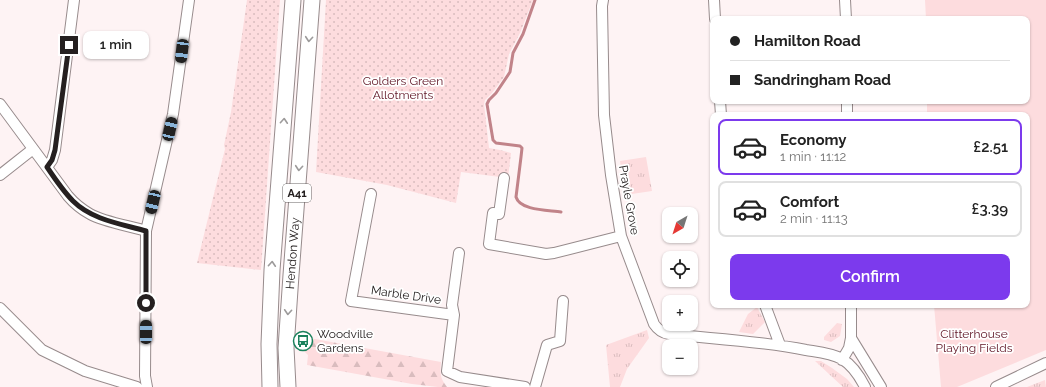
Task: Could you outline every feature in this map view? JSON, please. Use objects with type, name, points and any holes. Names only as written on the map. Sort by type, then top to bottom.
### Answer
[{"type":"highway","name":"Hendon Way","points":[[270,387],[269,344],[272,270],[293,0]]},
{"type":"highway","name":"Hendon Way","points":[[288,387],[286,348],[312,0]]},
{"type":"street","points":[[47,167],[52,160],[55,150],[74,0]]},
{"type":"street","points":[[147,387],[145,376],[146,231],[173,114],[189,0]]},
{"type":"street","name":"Prayle Grove","points":[[603,0],[604,115],[610,175],[621,236],[654,324],[660,332],[669,334],[780,345],[830,354],[849,365],[860,378],[865,387]]},
{"type":"street","points":[[714,0],[715,16]]},
{"type":"street","points":[[846,0],[846,16]]},
{"type":"street","points":[[0,104],[68,196],[82,209],[98,218],[146,231]]},
{"type":"street","points":[[0,175],[32,149]]},
{"type":"street","points":[[504,178],[498,214],[493,213],[489,244],[546,254],[621,236]]},
{"type":"street","name":"Marble Drive","points":[[371,194],[351,301],[454,315],[447,371],[460,377],[525,387]]},
{"type":"street","points":[[454,315],[452,305],[459,253]]},
{"type":"street","points":[[535,387],[546,345],[560,341],[564,301]]},
{"type":"street","points":[[0,308],[42,350],[86,371],[137,387]]},
{"type":"street","points":[[766,308],[780,345]]},
{"type":"street","points":[[842,360],[849,348],[851,338],[851,308]]},
{"type":"street","points":[[851,338],[881,387]]},
{"type":"street","points":[[996,387],[1046,363]]},
{"type":"green space","points":[[247,0],[280,0],[261,270],[197,263],[225,149],[224,145],[231,112]]},
{"type":"green space","name":"Golders Green Allotments","points":[[326,0],[533,0],[520,33],[509,54],[504,77],[485,100],[484,104],[489,148],[511,153],[508,178],[461,172],[456,203],[387,185],[316,172]]},
{"type":"green space","name":"Clitterhouse Playing Fields","points":[[925,0],[1046,0],[1046,350],[957,387],[941,387],[934,308],[1030,308],[1030,112],[927,112],[927,104],[1030,104],[1030,16],[926,16]]},
{"type":"green space","points":[[646,157],[652,191],[625,195],[620,161]]},
{"type":"green space","points":[[758,308],[765,322],[753,334],[739,332],[748,314]]},
{"type":"green space","points":[[837,323],[842,324],[840,336],[831,342],[824,340],[824,337]]},
{"type":"green space","points":[[647,330],[649,338],[627,369],[620,387],[610,387],[606,345]]},
{"type":"green space","points":[[304,337],[441,362],[441,376],[447,387],[412,384],[307,365],[308,355],[302,349]]},
{"type":"green space","points":[[815,361],[821,361],[832,368],[847,379],[854,387],[843,387]]},
{"type":"green space","points":[[1045,380],[1046,387],[1027,387]]},
{"type":"waterway","points":[[535,0],[523,34],[513,53],[510,72],[487,104],[493,140],[496,143],[520,146],[522,148],[516,197],[519,202],[523,205],[536,209],[561,212]]},
{"type":"place","name":"Woodville Gardens","points":[[303,341]]},
{"type":"route","points":[[69,45],[55,150],[52,160],[47,167],[68,196],[82,209],[98,218],[146,231],[146,303]]}]
